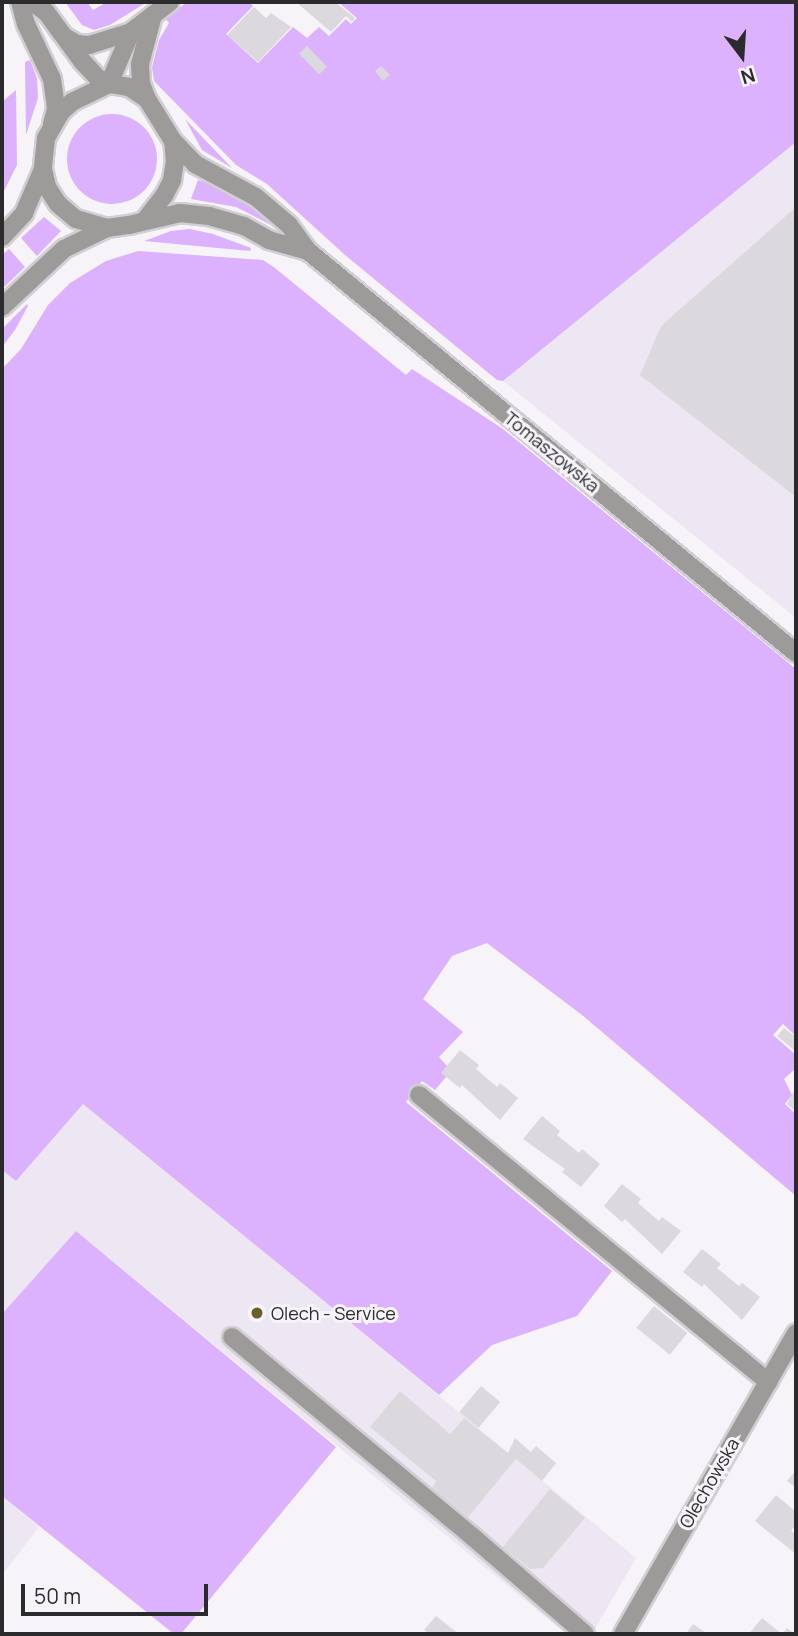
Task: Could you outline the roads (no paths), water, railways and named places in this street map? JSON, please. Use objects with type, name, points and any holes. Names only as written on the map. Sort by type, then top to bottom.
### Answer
[{"type":"street","points":[[2,237],[24,214],[43,170],[46,138],[56,109],[52,79],[26,24],[20,2]]},
{"type":"street","points":[[32,2],[46,12],[90,69],[109,84],[129,87],[148,99]]},
{"type":"street","points":[[61,33],[68,40],[89,45],[116,39],[131,32],[170,2]]},
{"type":"street","points":[[2,307],[64,249],[107,228],[145,220],[164,196],[172,180],[175,162],[173,141],[141,83],[140,64],[154,14]]},
{"type":"street","points":[[52,124],[72,102],[109,84],[131,32]]},
{"type":"street","name":"Tomaszowska","points":[[173,141],[195,164],[256,197],[289,225],[308,251],[796,653]]},
{"type":"street","points":[[43,170],[47,187],[58,204],[76,219],[107,228]]},
{"type":"street","name":"Tomaszowska","points":[[145,220],[180,213],[209,216],[244,226],[269,240],[308,251]]},
{"type":"street","points":[[419,1095],[768,1382]]},
{"type":"street","name":"Olechowska","points":[[623,1634],[796,1333]]},
{"type":"street","points":[[232,1337],[473,1537],[584,1634]]},
{"type":"place","name":"Olech - Service","points":[[257,1313]]}]
